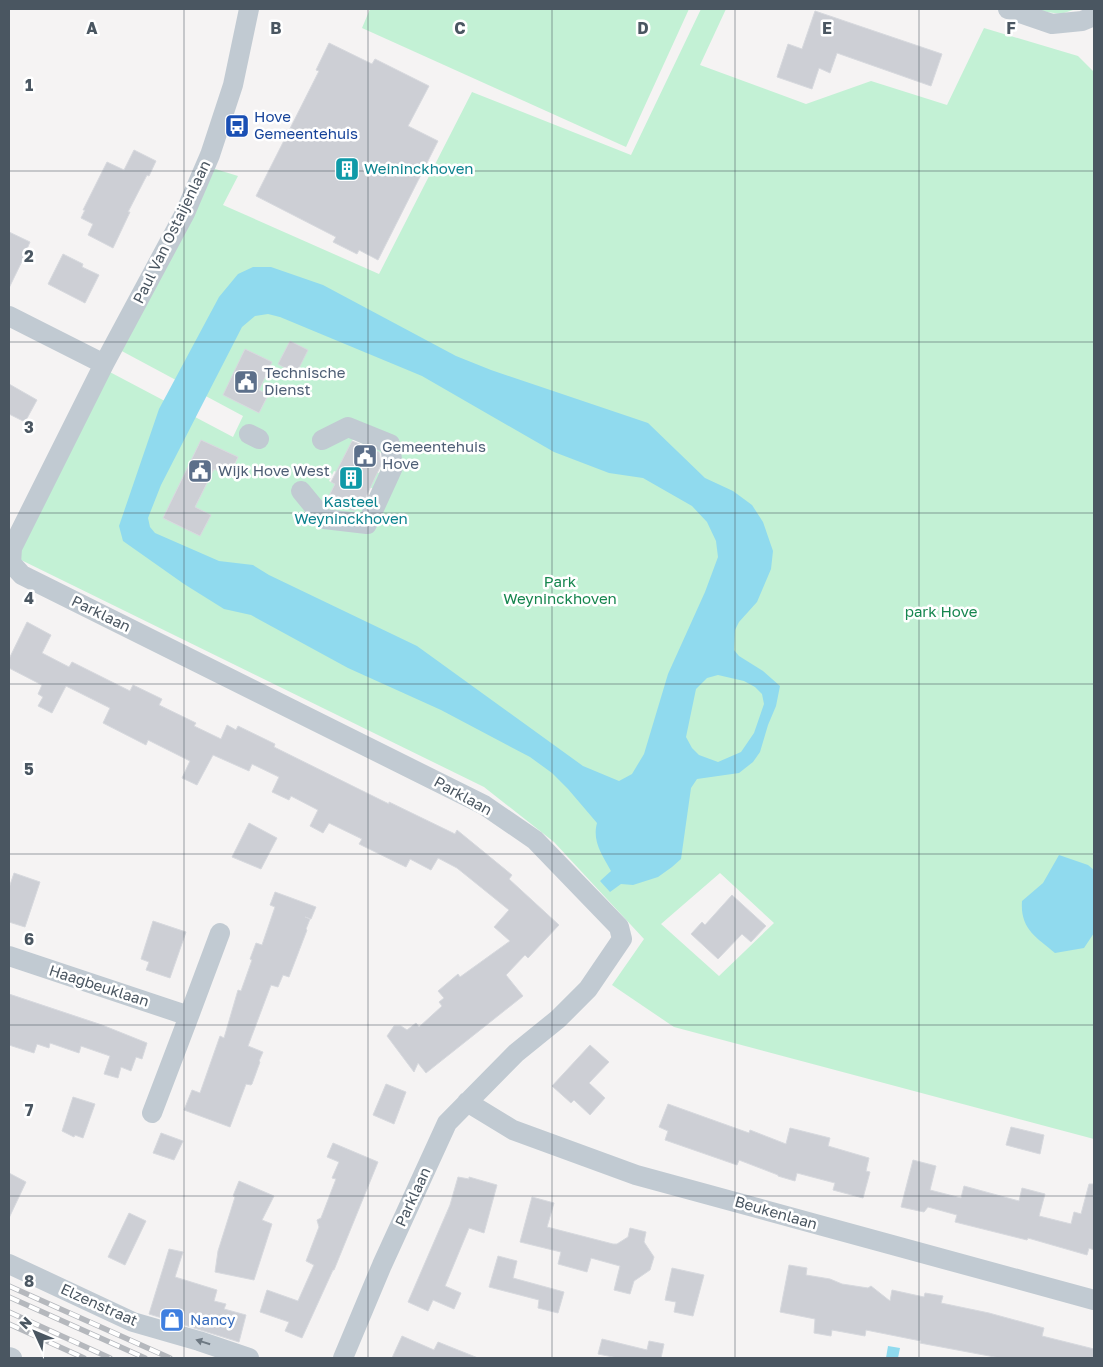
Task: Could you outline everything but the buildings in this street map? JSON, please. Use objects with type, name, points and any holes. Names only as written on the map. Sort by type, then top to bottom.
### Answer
[{"type":"street","name":"Paul Van Ostaijenlaan","points":[[104,364],[184,213],[210,155],[233,85],[249,9]]},
{"type":"street","points":[[1008,9],[1052,24],[1082,21],[1094,16]]},
{"type":"street","points":[[9,316],[104,364]]},
{"type":"street","name":"Parklaan","points":[[104,364],[12,548],[11,563],[22,575],[484,805],[535,840],[619,927],[622,939],[588,989],[558,1019],[516,1053],[447,1124],[382,1264],[344,1358]]},
{"type":"street","points":[[300,491],[324,519],[367,524],[393,467],[390,444],[348,426],[322,440]]},
{"type":"street","points":[[152,1113],[220,933]]},
{"type":"street","name":"Haagbeuklaan","points":[[9,956],[189,1016]]},
{"type":"street","name":"Beukenlaan","points":[[467,1102],[513,1130],[636,1175],[1094,1300]]},
{"type":"street","name":"Elzenstraat","points":[[9,1264],[133,1322],[200,1341],[249,1358]]},
{"type":"green space","points":[[370,9],[689,9],[626,147],[362,28]]},
{"type":"green space","points":[[701,9],[726,9],[700,65],[806,104],[871,81],[947,105],[984,28],[1078,56],[1094,72],[1094,1139],[674,1027],[612,985],[644,939],[554,842],[484,787],[17,558],[106,370],[233,437],[243,416],[118,349],[212,168],[238,176],[223,205],[379,274],[472,92],[631,155]],"holes":[[[245,349],[263,358],[259,390],[268,395],[259,413],[224,395]],[[353,439],[388,456],[379,473],[374,471],[367,486],[376,490],[369,503],[360,499],[354,511],[328,498],[335,484],[329,481],[334,471],[341,474],[345,455]],[[201,440],[238,457],[229,476],[214,469],[195,507],[210,515],[200,536],[163,518]],[[720,873],[774,923],[719,976],[661,924]]]},
{"type":"green space","points":[[1041,9],[1076,9],[1061,14],[1040,11]]},
{"type":"water","points":[[253,267],[271,267],[323,285],[456,356],[491,370],[648,423],[705,478],[733,491],[752,505],[763,522],[773,551],[771,569],[757,602],[739,622],[735,630],[734,650],[739,656],[763,671],[780,686],[776,706],[760,752],[753,762],[739,773],[697,779],[691,788],[681,859],[658,877],[633,885],[621,884],[610,892],[600,881],[611,871],[601,854],[597,842],[597,823],[552,773],[530,757],[441,710],[348,668],[251,615],[224,609],[184,584],[123,541],[119,526],[159,409],[219,297],[238,274]],"holes":[[[268,314],[280,317],[422,376],[554,452],[609,473],[643,478],[692,506],[707,522],[716,541],[718,557],[705,592],[668,674],[644,754],[632,774],[619,781],[583,766],[417,646],[269,575],[253,565],[219,561],[155,533],[150,527],[148,518],[161,485],[242,327],[255,316]],[[718,675],[744,681],[755,687],[762,694],[764,704],[754,733],[741,752],[718,762],[699,755],[692,748],[686,737],[696,689],[707,678]]]},
{"type":"water","points":[[1059,855],[1088,865],[1094,870],[1094,933],[1084,948],[1055,953],[1036,937],[1027,926],[1022,911],[1022,901],[1043,883]]},
{"type":"water","points":[[888,1346],[900,1348],[898,1358],[886,1358]]},
{"type":"railway","points":[[9,1286],[170,1358]]},
{"type":"railway","points":[[9,1297],[145,1358]]},
{"type":"railway","points":[[9,1312],[110,1358]]},
{"type":"railway","points":[[9,1324],[84,1358]]},
{"type":"place","name":"Hove Gemeentehuis","points":[[237,126]]},
{"type":"place","name":"Weininckhoven","points":[[347,169]]},
{"type":"place","name":"Technische Dienst","points":[[246,382]]},
{"type":"place","name":"Gemeentehuis Hove","points":[[365,456]]},
{"type":"place","name":"Wijk Hove West","points":[[200,471]]},
{"type":"place","name":"Kasteel Weyninckhoven","points":[[351,478]]},
{"type":"place","name":"Nancy","points":[[172,1320]]},
{"type":"park label","name":"Park Weyninckhoven","points":[[560,590]]},
{"type":"park label","name":"park Hove","points":[[941,612]]}]
